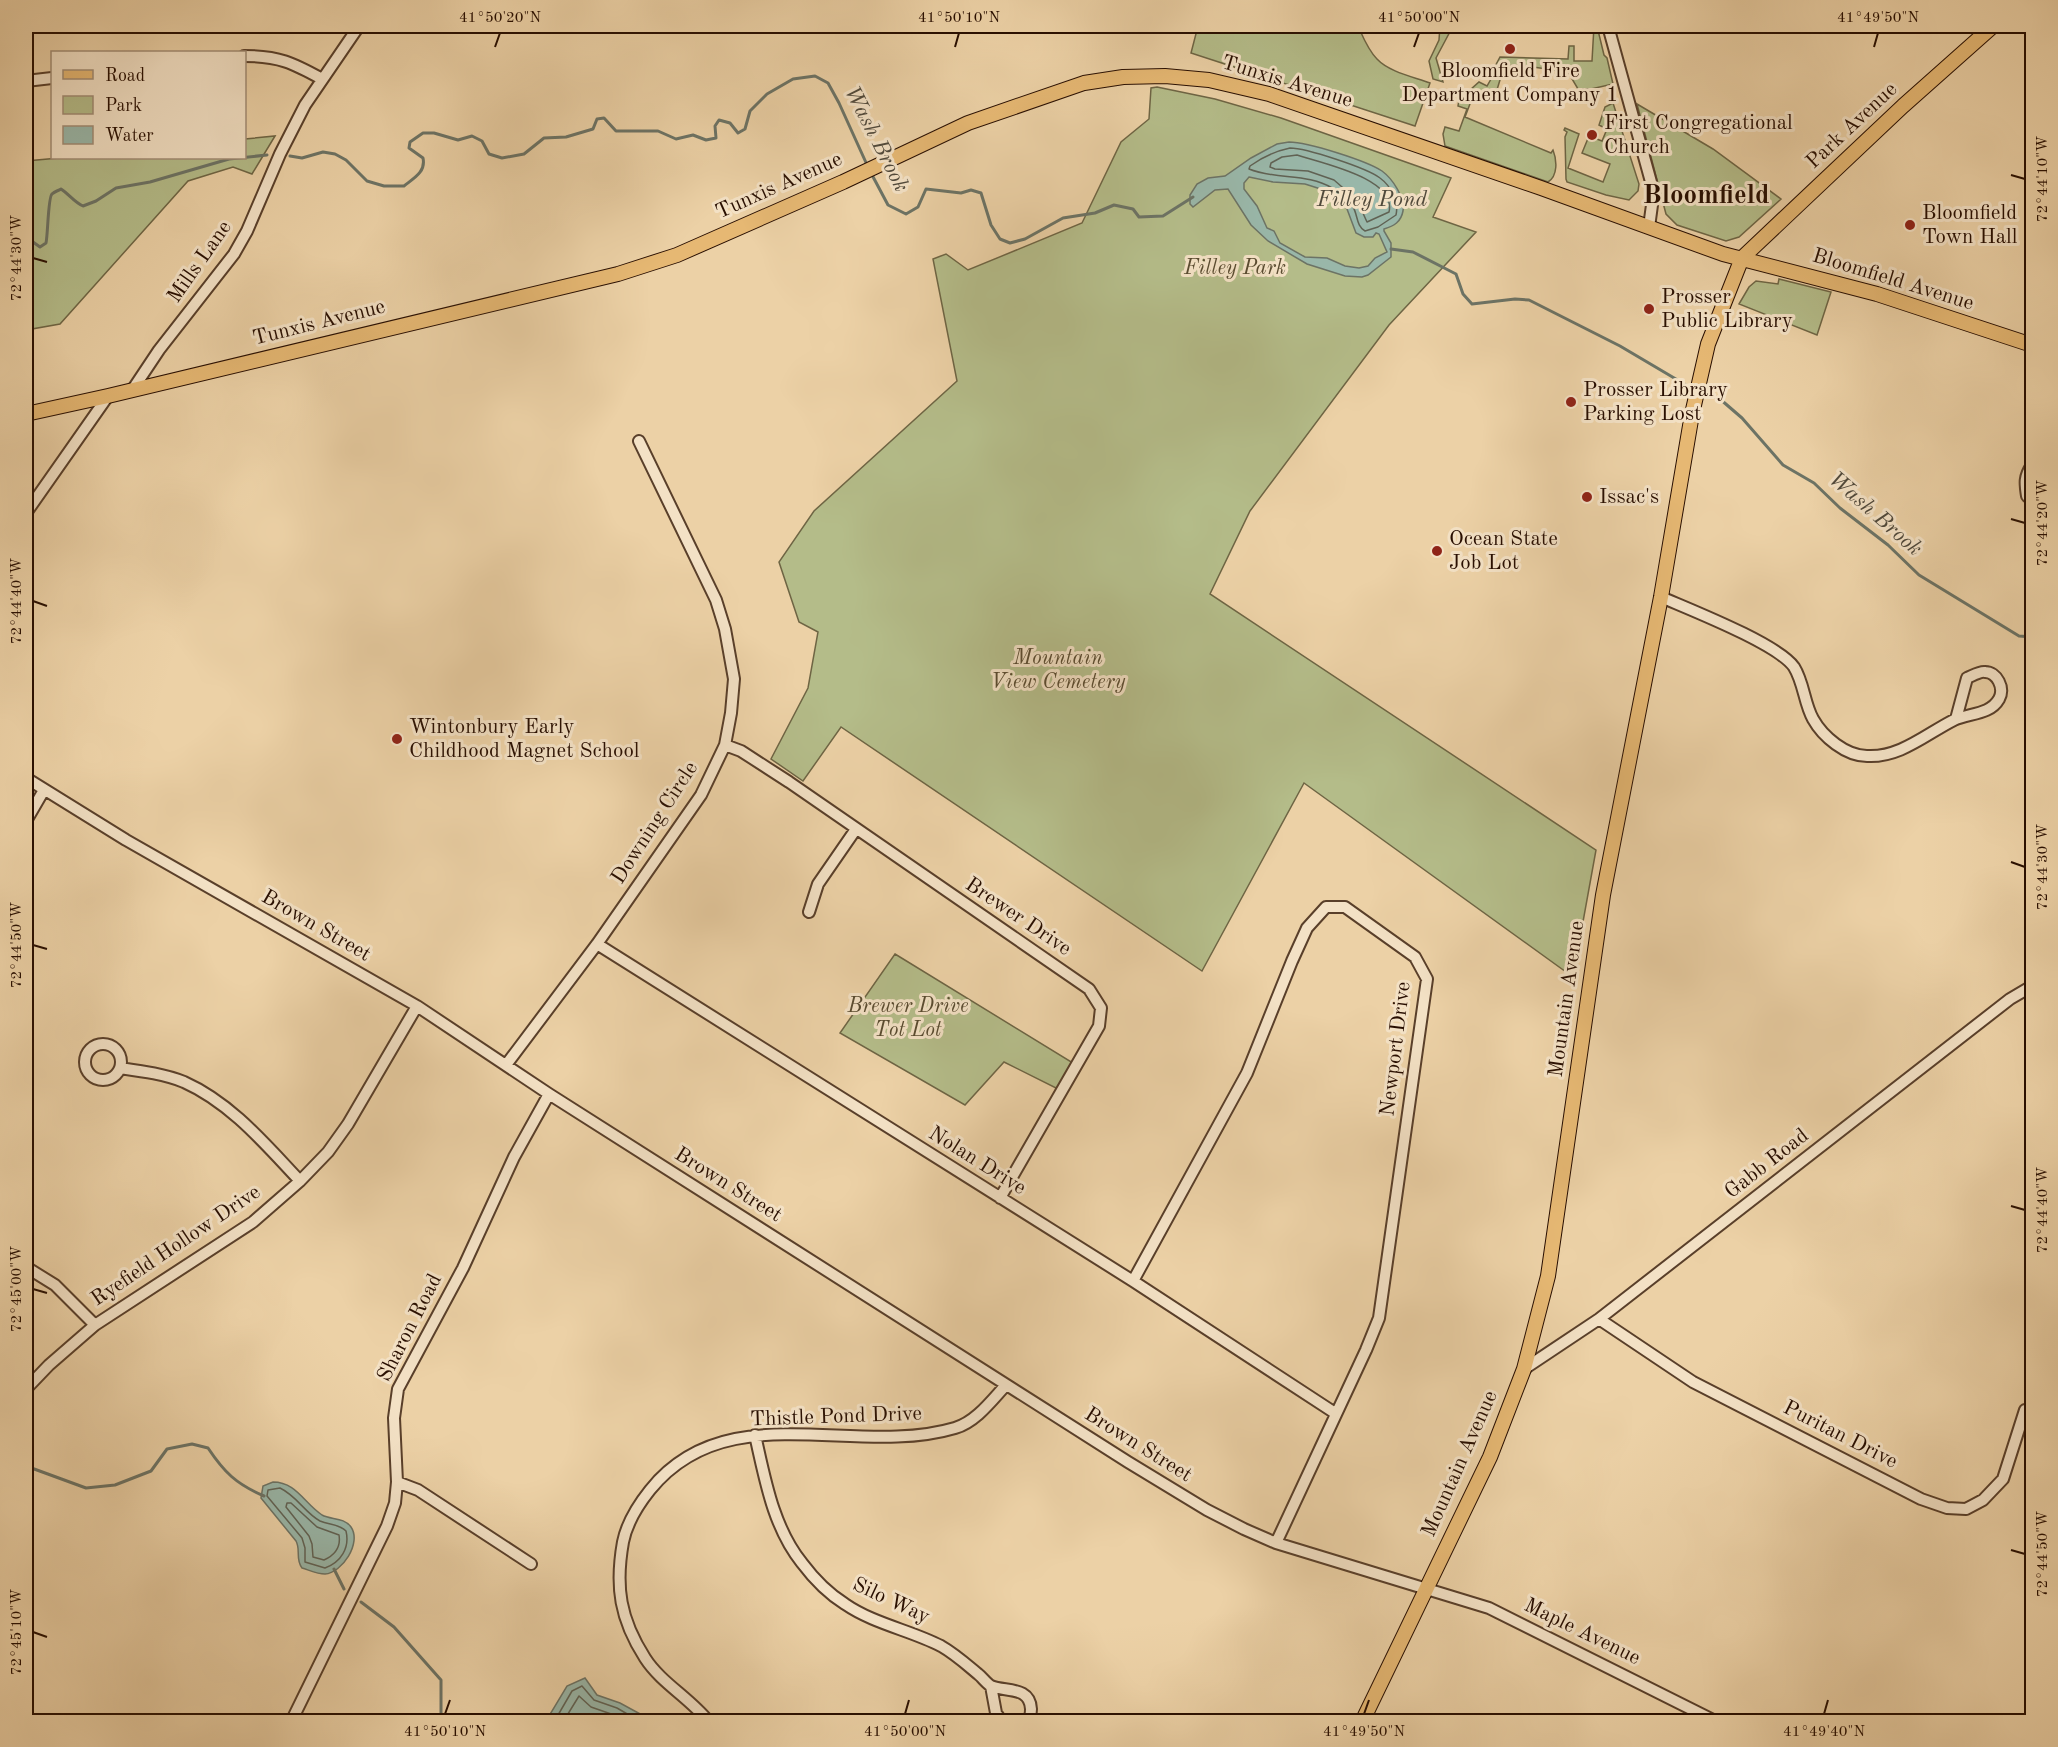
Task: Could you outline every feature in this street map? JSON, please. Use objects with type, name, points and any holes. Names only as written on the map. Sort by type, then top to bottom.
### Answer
[{"type":"main road","name":"Park Avenue","points":[[1742,258],[1903,106],[1993,26]]},
{"type":"main road","name":"Tunxis Avenue","points":[[26,414],[618,274],[676,255],[968,123],[1084,83],[1123,77],[1165,76],[1209,80],[1269,94],[1723,254],[1742,258]]},
{"type":"main road","name":"Bloomfield Avenue","points":[[1742,258],[1877,294],[2032,345]]},
{"type":"main road","name":"Mountain Avenue","points":[[1362,1722],[1490,1457],[1524,1369],[1548,1276],[1603,895],[1662,597],[1689,433],[1708,344],[1742,258]]},
{"type":"street","name":"Mills Lane","points":[[133,389],[159,350],[234,254],[247,231],[291,131],[322,79],[359,26]]},
{"type":"street","points":[[1608,26],[1651,183],[1652,205],[1649,227]]},
{"type":"street","points":[[2028,26],[2032,29]]},
{"type":"street","points":[[246,56],[267,56],[292,62],[322,79]]},
{"type":"street","points":[[26,81],[51,78]]},
{"type":"street","points":[[26,513],[108,396]]},
{"type":"street","name":"Downing Circle","points":[[506,1065],[597,944],[701,795],[725,745],[734,679],[725,629],[716,600],[639,441]]},
{"type":"street","points":[[2032,465],[2024,482],[2027,496],[2032,500]]},
{"type":"street","points":[[1662,597],[1750,637],[1779,654],[1793,666],[1800,679],[1813,719],[1834,743],[1850,754],[1882,756],[1928,736],[1956,719],[1988,709],[1999,699],[2001,689],[2000,682],[1994,675],[1984,671],[1967,678],[1956,719]]},
{"type":"street","name":"Brewer Drive","points":[[725,745],[741,751],[1089,989],[1101,1008],[1099,1026],[1000,1198]]},
{"type":"street","name":"Brown Street","points":[[26,778],[126,840],[417,1006],[549,1094],[1207,1510],[1276,1543],[1425,1588]]},
{"type":"street","points":[[26,821],[44,790]]},
{"type":"street","points":[[809,912],[818,884],[856,829]]},
{"type":"street","name":"Newport Drive","points":[[1132,1281],[1247,1073],[1292,961],[1308,928],[1326,907],[1345,907],[1415,957],[1427,979],[1379,1318],[1276,1543]]},
{"type":"street","name":"Nolan Drive","points":[[597,944],[1132,1281],[1335,1413]]},
{"type":"street","name":"Gabb Road","points":[[1524,1369],[1599,1319],[2010,999],[2032,986]]},
{"type":"street","name":"Ryefield Hollow Drive","points":[[26,1389],[49,1365],[95,1326],[253,1222],[300,1180],[328,1152],[348,1124],[417,1006]]},
{"type":"street","points":[[120,1068],[147,1072],[183,1082],[204,1094],[241,1119],[300,1180]]},
{"type":"street","name":"Sharon Road","points":[[291,1722],[387,1526],[395,1503],[398,1482],[394,1418],[398,1389],[463,1268],[514,1157],[549,1094]]},
{"type":"street","points":[[26,1267],[55,1285],[95,1326]]},
{"type":"street","name":"Puritan Drive","points":[[1599,1319],[1693,1382],[1947,1509],[1966,1509],[1983,1500],[2003,1479],[2025,1410]]},
{"type":"street","name":"Thistle Pond Drive","points":[[709,1722],[697,1707],[646,1661],[631,1635],[622,1609],[618,1584],[625,1533],[634,1512],[657,1482],[670,1468],[699,1451],[755,1435],[781,1433],[887,1437],[941,1432],[958,1428],[972,1419],[1006,1385]]},
{"type":"street","name":"Silo Way","points":[[755,1435],[779,1526],[801,1562],[819,1583],[844,1604],[862,1614],[925,1639],[956,1655],[991,1686],[1014,1690],[1025,1697],[1031,1709],[1030,1719],[1026,1722]]},
{"type":"street","points":[[398,1482],[418,1490],[531,1564]]},
{"type":"street","name":"Maple Avenue","points":[[1425,1588],[1489,1608],[1718,1722]]},
{"type":"street","points":[[991,1686],[996,1713],[1002,1722]]},
{"type":"green space","points":[[1198,26],[1358,26],[1371,52],[1382,64],[1430,83],[1415,126],[1191,53]]},
{"type":"green space","points":[[1440,26],[1453,26],[1436,58],[1443,82],[1433,79],[1429,61],[1439,40]]},
{"type":"green space","points":[[1594,26],[1597,26],[1613,84],[1591,89],[1578,89],[1568,72],[1518,65],[1507,66],[1503,70],[1493,103],[1473,96],[1465,117],[1551,153],[1553,150],[1556,168],[1554,176],[1548,182],[1445,146],[1443,134],[1445,127],[1459,131],[1467,109],[1458,106],[1459,100],[1479,82],[1487,86],[1491,79],[1486,76],[1488,73],[1491,74],[1500,57],[1568,59],[1569,46],[1574,46],[1574,61],[1592,61]]},
{"type":"green space","points":[[1157,87],[1215,99],[1281,118],[1451,178],[1433,217],[1476,232],[1389,325],[1250,511],[1210,594],[1596,850],[1573,977],[1304,783],[1202,971],[841,727],[803,781],[771,759],[808,688],[818,632],[799,622],[779,562],[814,511],[957,381],[933,259],[946,254],[968,270],[1082,223],[1121,142],[1149,119],[1151,88]]},
{"type":"green space","points":[[1613,103],[1639,184],[1638,191],[1629,200],[1567,182],[1566,179],[1565,137],[1567,132],[1565,128],[1579,134],[1568,168],[1603,182],[1610,164],[1582,153],[1589,136],[1602,141],[1607,129],[1599,125],[1605,107]]},
{"type":"green space","points":[[1637,104],[1713,149],[1781,199],[1739,237],[1726,241],[1677,225],[1666,214]]},
{"type":"green space","points":[[275,136],[252,174],[233,167],[188,181],[60,324],[26,330],[26,161],[51,159],[246,159],[246,139]]},
{"type":"green space","points":[[1779,279],[1831,292],[1817,335],[1739,304],[1749,287],[1756,281],[1778,284]]},
{"type":"green space","name":"Brewer Drive Tot Lot","points":[[895,954],[1073,1063],[1058,1089],[1004,1062],[965,1105],[840,1033]]},
{"type":"water","name":"Filley Pond","points":[[1289,142],[1323,149],[1364,162],[1386,174],[1397,189],[1403,206],[1399,221],[1384,229],[1391,243],[1391,257],[1368,275],[1345,276],[1307,264],[1268,241],[1251,225],[1228,189],[1215,190],[1193,207],[1190,204],[1190,195],[1197,184],[1208,178],[1225,176],[1277,144]],"holes":[[[1249,177],[1273,182],[1305,184],[1327,191],[1347,209],[1356,233],[1364,237],[1379,234],[1387,252],[1375,258],[1368,266],[1359,268],[1345,266],[1327,258],[1305,257],[1280,243],[1274,231],[1267,228],[1257,206],[1244,189],[1244,183]]]},
{"type":"water","points":[[273,1482],[288,1485],[322,1515],[341,1520],[351,1527],[354,1534],[352,1549],[344,1563],[338,1568],[325,1574],[302,1568],[296,1541],[261,1498],[263,1486]]},
{"type":"water","points":[[585,1678],[597,1695],[620,1703],[653,1721],[546,1721],[567,1686]]},
{"type":"waterway","name":"Wash Brook","points":[[290,156],[302,158],[323,152],[335,154],[346,160],[367,181],[384,186],[404,186],[423,167],[423,158],[409,148],[410,142],[423,133],[434,133],[458,140],[472,136],[482,141],[489,154],[502,158],[524,154],[544,138],[566,137],[593,129],[597,119],[604,118],[616,131],[658,131],[676,139],[693,135],[706,140],[716,138],[715,126],[719,120],[730,123],[738,133],[745,129],[750,111],[767,94],[793,79],[815,76],[828,83],[868,167]]},
{"type":"waterway","name":"Wash Brook","points":[[246,157],[267,155]]},
{"type":"waterway","name":"Wash Brook","points":[[26,225],[33,242],[40,247],[46,243],[51,197],[53,193],[61,189],[83,206],[96,201],[116,188],[150,182],[229,159]]},
{"type":"waterway","name":"Wash Brook","points":[[871,173],[888,205],[906,214],[918,207],[926,189],[961,193],[971,190],[981,193],[991,225],[1000,239],[1010,243],[1025,239],[1063,218],[1095,213],[1114,205],[1133,209],[1139,217],[1163,216],[1193,197]]},
{"type":"waterway","name":"Wash Brook","points":[[1391,249],[1413,252],[1456,274],[1463,294],[1472,304],[1515,299],[1529,300],[1620,346],[1686,385]]},
{"type":"waterway","name":"Wash Brook","points":[[1710,395],[1720,399],[1742,418],[1783,465],[1814,483],[1840,508],[1888,545],[1919,575],[2019,636],[2032,637]]},
{"type":"waterway","points":[[26,1466],[86,1488],[115,1485],[151,1471],[167,1449],[192,1444],[208,1448],[231,1476],[264,1496]]},
{"type":"waterway","points":[[334,1569],[344,1589]]},
{"type":"waterway","points":[[361,1602],[394,1627],[441,1680],[441,1722]]},
{"type":"place","name":"Bloomfield Fire Department Company 1","points":[[1510,49]]},
{"type":"place","name":"First Congregational Church","points":[[1592,135]]},
{"type":"place","name":"Bloomfield Town Hall","points":[[1910,225]]},
{"type":"place","name":"Prosser Public Library","points":[[1649,309]]},
{"type":"place","name":"Prosser Library Parking Lost","points":[[1571,402]]},
{"type":"place","name":"Issac's","points":[[1587,497]]},
{"type":"place","name":"Ocean State Job Lot","points":[[1437,551]]},
{"type":"place","name":"Wintonbury Early Childhood Magnet School","points":[[397,739]]},
{"type":"district","name":"Bloomfield","points":[[1706,195]]},
{"type":"park label","name":"Filley Park","points":[[1235,268]]},
{"type":"park label","name":"Mountain View Cemetery","points":[[1058,670]]}]
